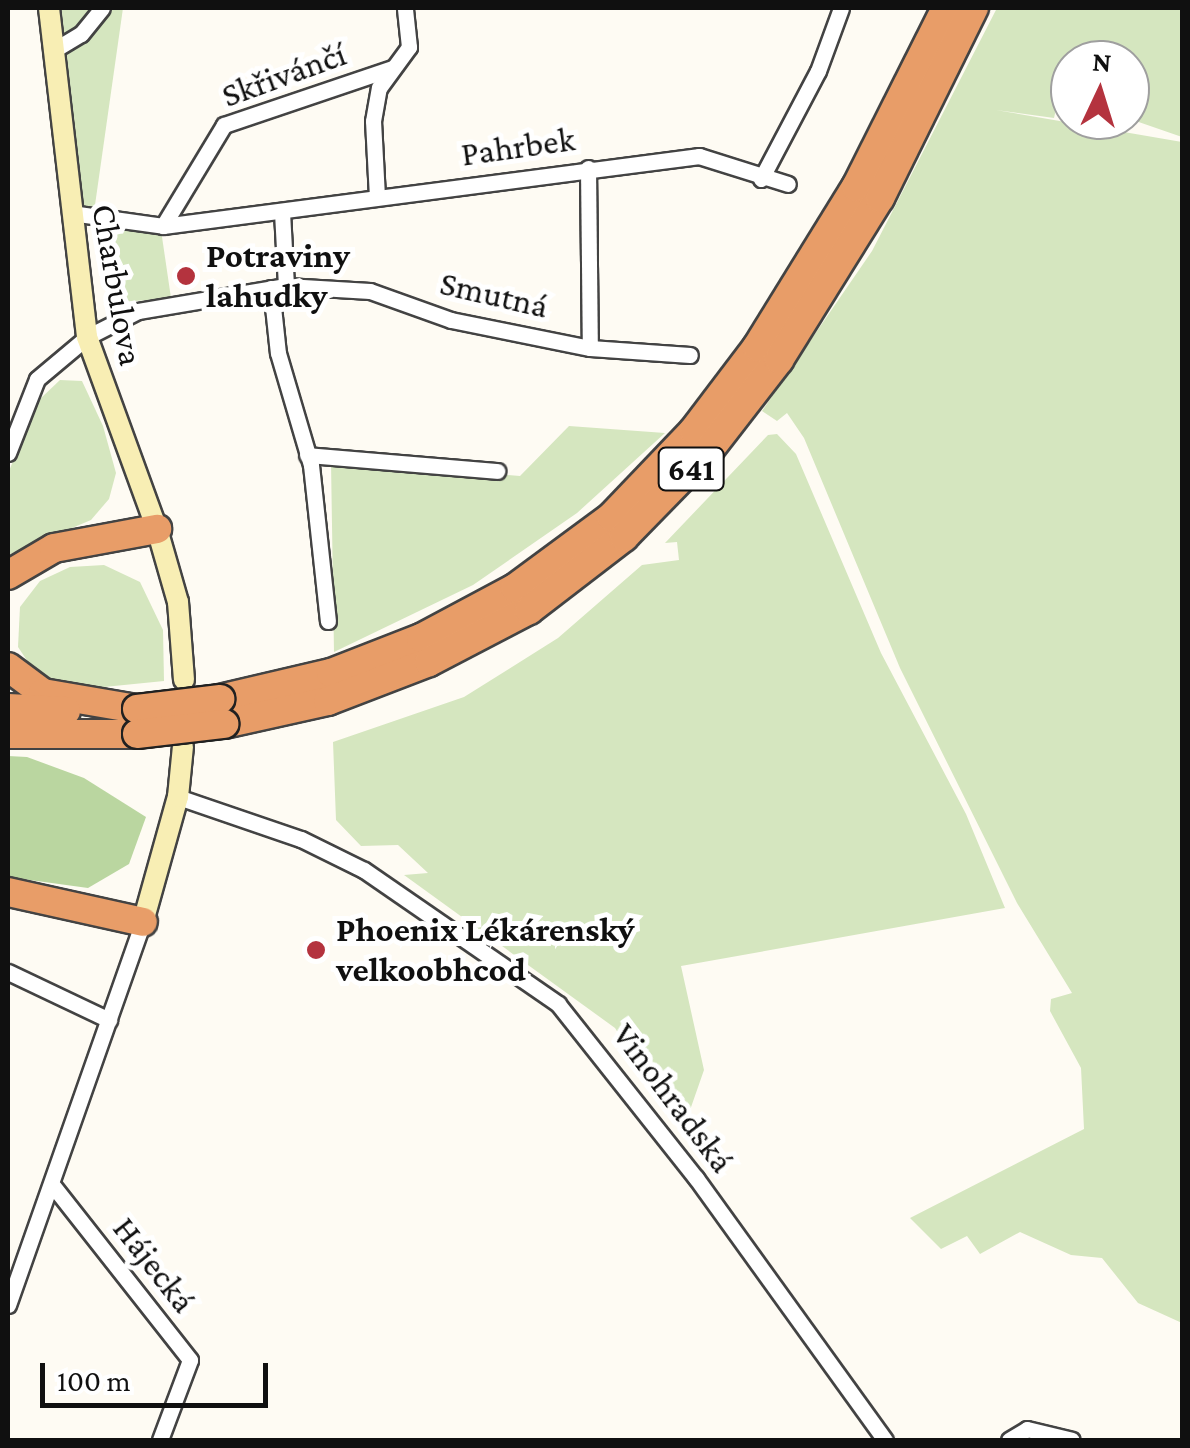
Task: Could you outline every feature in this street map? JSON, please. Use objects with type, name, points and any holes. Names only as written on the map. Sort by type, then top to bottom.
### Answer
[{"type":"highway","name":"641","points":[[222,712],[421,638],[515,588],[611,517],[694,430],[758,347],[856,187],[946,8]]},
{"type":"highway","name":"641","points":[[8,738],[328,701],[429,662],[529,610],[624,537],[710,449],[780,360],[880,198],[974,8]]},
{"type":"highway","points":[[8,575],[54,548],[158,529]]},
{"type":"highway","points":[[8,667],[43,693],[137,721]]},
{"type":"highway","name":"641","points":[[8,708],[137,721]]},
{"type":"highway","points":[[8,892],[143,922]]},
{"type":"street","name":"Charbulova","points":[[49,8],[87,337],[158,529],[178,602],[184,680]]},
{"type":"street","points":[[54,50],[81,34],[102,8]]},
{"type":"street","name":"Skřivánčí","points":[[163,226],[224,125],[392,68],[409,47],[405,8]]},
{"type":"street","points":[[761,179],[818,71],[842,8]]},
{"type":"street","points":[[377,197],[373,121],[379,88],[392,68]]},
{"type":"street","name":"Pahrbek","points":[[71,213],[163,226],[699,156],[761,179],[788,184]]},
{"type":"street","points":[[588,168],[590,348]]},
{"type":"street","points":[[282,212],[278,353],[307,455],[328,621]]},
{"type":"street","name":"Smutná","points":[[8,453],[37,378],[87,337],[138,311],[278,287],[370,291],[451,320],[590,348],[690,355]]},
{"type":"street","points":[[307,455],[498,471]]},
{"type":"street","points":[[8,1305],[54,1187],[143,922],[178,797],[183,746]]},
{"type":"street","name":"Vinohradská","points":[[178,797],[301,839],[364,870],[558,1004],[696,1178],[885,1440]]},
{"type":"street","points":[[8,972],[108,1020]]},
{"type":"street","name":"Hájecká","points":[[54,1187],[190,1360],[160,1440]]},
{"type":"street","points":[[1009,1440],[1027,1429],[1072,1440]]},
{"type":"green space","points":[[54,8],[123,8],[94,212],[77,201]]},
{"type":"green space","points":[[997,8],[1182,8],[1182,137],[1150,126],[1150,40],[1050,40],[1050,117],[996,110],[1050,119],[1050,140],[1150,140],[1150,136],[1182,142],[1182,1323],[1138,1303],[1102,1258],[1071,1255],[1020,1232],[980,1254],[967,1236],[941,1249],[910,1218],[1084,1129],[1081,1068],[1050,1011],[1051,999],[1072,993],[1017,903],[900,668],[804,438],[787,413],[777,421],[762,411],[872,251]]},
{"type":"green space","points":[[99,224],[161,230],[171,298],[110,303]]},
{"type":"green space","points":[[60,380],[82,381],[103,426],[116,473],[109,499],[91,520],[8,555],[8,473],[40,399]]},
{"type":"green space","points":[[569,426],[665,433],[577,513],[473,585],[334,652],[331,462],[520,476]]},
{"type":"green space","points":[[777,434],[796,454],[881,653],[966,814],[1005,908],[681,966],[704,1070],[682,1133],[615,1028],[404,875],[428,873],[398,845],[361,846],[336,820],[333,742],[464,697],[558,638],[642,565],[679,560],[677,542],[665,543],[768,435]]},
{"type":"green space","points":[[104,565],[140,582],[163,630],[164,681],[94,688],[55,683],[32,668],[18,647],[20,607],[40,581],[70,567]]},
{"type":"green space","points":[[8,756],[27,757],[84,778],[146,817],[129,864],[88,888],[8,877]]},
{"type":"place","name":"Potraviny lahudky","points":[[186,276]]},
{"type":"place","name":"Phoenix Lékárenský velkoobhcod","points":[[316,950]]}]
